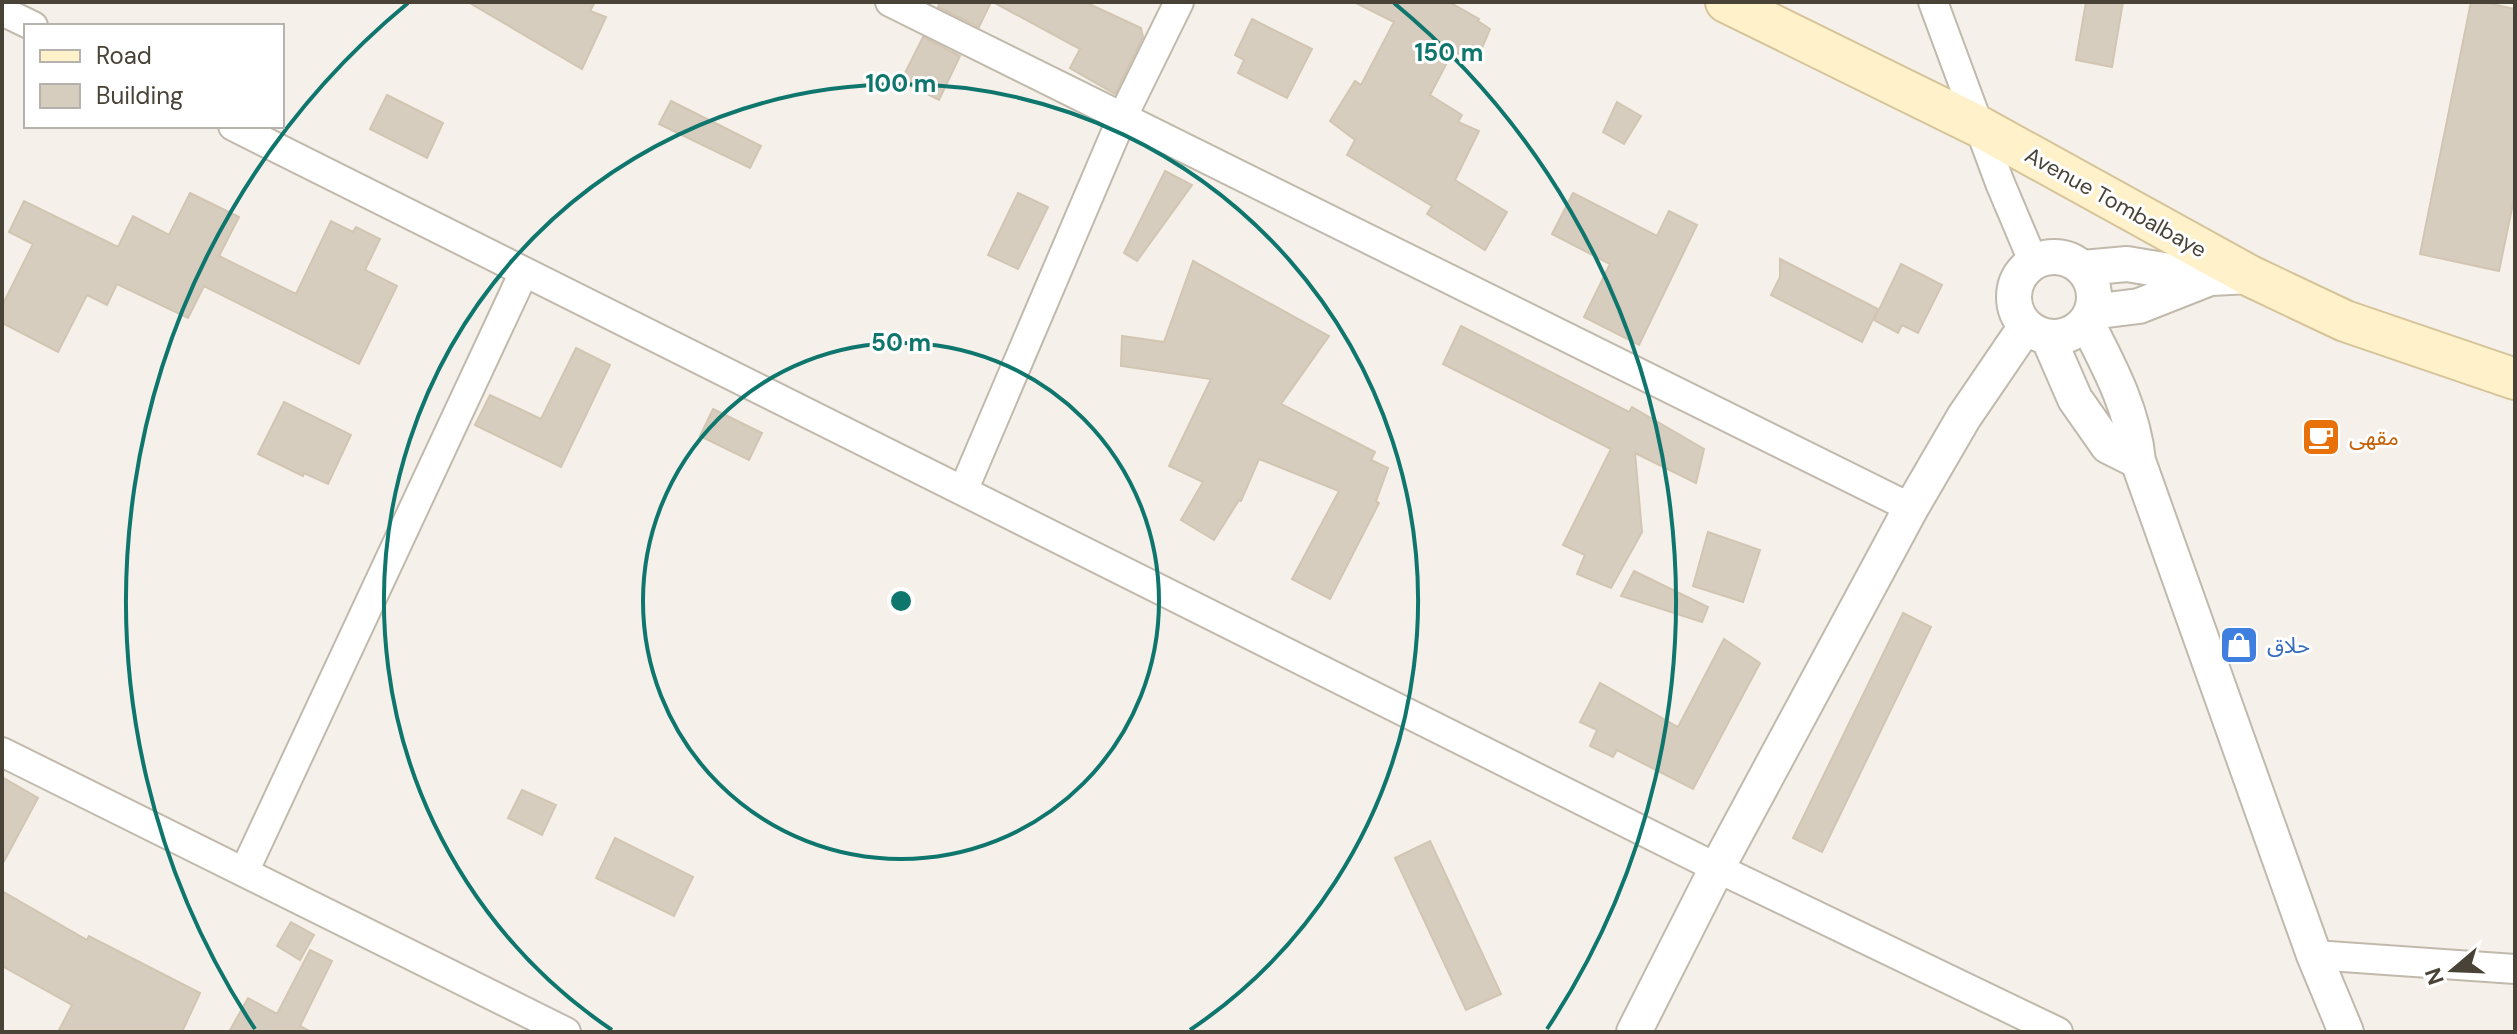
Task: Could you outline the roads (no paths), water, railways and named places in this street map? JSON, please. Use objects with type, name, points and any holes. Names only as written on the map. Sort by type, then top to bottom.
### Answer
[{"type":"main road","name":"Avenue Tombalbaye","points":[[1726,2],[1980,127],[2250,276],[2345,321],[2515,379]]},
{"type":"street","points":[[890,2],[1911,508]]},
{"type":"street","points":[[963,491],[1122,118],[1179,2]]},
{"type":"street","points":[[1933,2],[2033,261]]},
{"type":"street","points":[[2,11],[29,24]]},
{"type":"street","points":[[237,128],[1717,868],[2016,1023],[2058,1032]]},
{"type":"street","points":[[2138,461],[2108,446],[2075,399],[2037,332],[2016,312],[2013,295],[2018,278],[2033,261],[2056,256],[2071,260],[2083,268],[2094,289],[2089,317],[2115,376],[2135,432],[2138,461],[2314,955],[2346,1032]]},
{"type":"street","points":[[2083,268],[2127,264],[2211,278],[2250,276]]},
{"type":"street","points":[[244,872],[524,272]]},
{"type":"street","points":[[2037,332],[2069,334],[2089,317],[2139,306],[2211,278]]},
{"type":"street","points":[[1634,1032],[1717,868],[1911,508],[1964,417],[2037,332]]},
{"type":"street","points":[[2,752],[566,1032]]},
{"type":"street","points":[[2314,955],[2515,969]]},
{"type":"place","name":"مقهى","points":[[2321,437]]},
{"type":"place","name":"حلاق","points":[[2239,645]]}]
